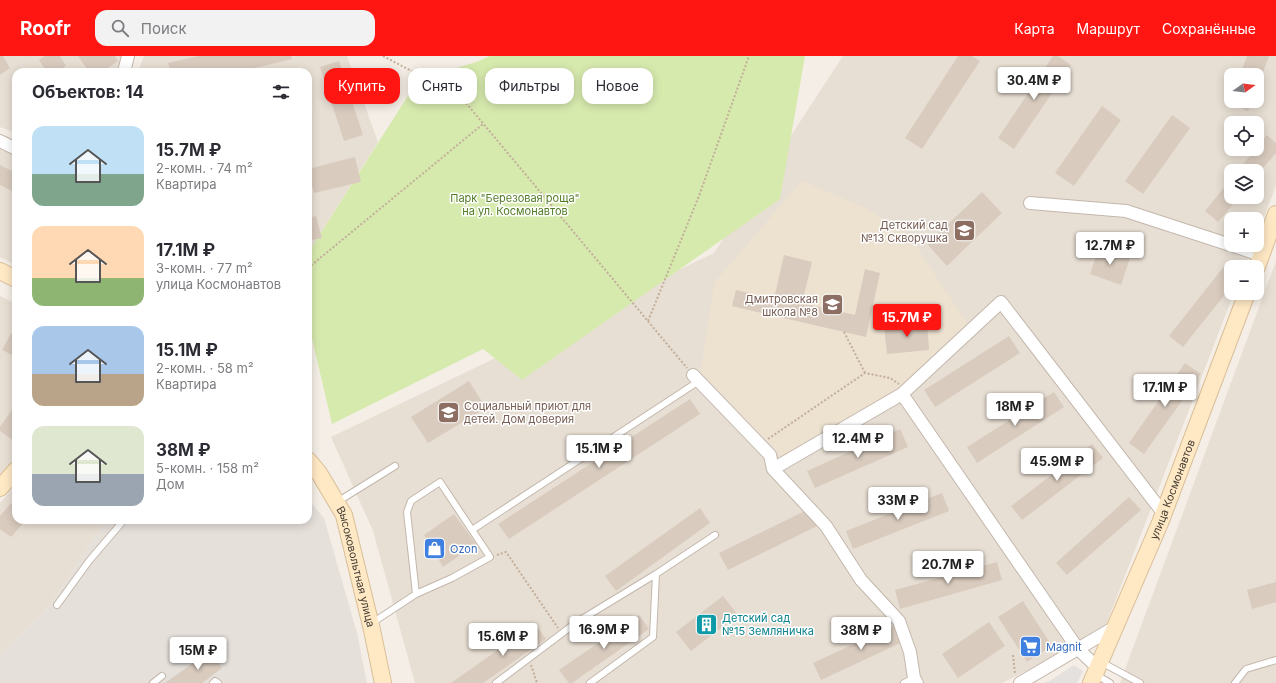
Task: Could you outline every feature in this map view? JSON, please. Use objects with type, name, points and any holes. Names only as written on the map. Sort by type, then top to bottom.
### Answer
[{"type":"main road","points":[[1259,260],[1276,214]]},
{"type":"main road","points":[[0,271],[12,277]]},
{"type":"main road","name":"улица Космонавтов","points":[[1096,672],[1164,514],[1244,300]]},
{"type":"main road","name":"Высоковольтная улица","points":[[312,465],[344,515],[371,624],[383,683]]},
{"type":"main road","points":[[0,488],[12,474]]},
{"type":"street","points":[[125,68],[128,56]]},
{"type":"street","points":[[0,141],[12,147]]},
{"type":"street","points":[[1030,203],[1126,211],[1256,260]]},
{"type":"street","points":[[773,469],[902,394],[1001,302],[1164,514]]},
{"type":"street","points":[[696,378],[770,454],[773,469],[826,526],[861,580],[899,621],[910,652],[911,681]]},
{"type":"street","points":[[902,394],[1078,650],[1096,672]]},
{"type":"street","points":[[1018,679],[1078,650],[1115,627]]},
{"type":"lane","points":[[472,530],[696,378]]},
{"type":"lane","points":[[336,502],[396,466]]},
{"type":"lane","points":[[371,624],[416,594],[452,578],[490,557],[440,482],[411,501],[407,512],[416,594]]},
{"type":"lane","points":[[57,605],[89,561],[121,524]]},
{"type":"lane","points":[[496,683],[577,622],[656,574],[715,535]]},
{"type":"lane","points":[[590,683],[653,637],[656,574]]},
{"type":"lane","points":[[1235,683],[1246,668],[1276,660]]},
{"type":"lane","points":[[1096,672],[1110,683]]},
{"type":"lane","points":[[1096,672],[1140,683]]},
{"type":"lane","points":[[153,683],[162,676]]},
{"type":"lane","points":[[213,683],[215,681],[218,683]]},
{"type":"path","points":[[383,56],[461,97],[696,378]]},
{"type":"path","points":[[648,321],[699,196],[749,56]]},
{"type":"path","points":[[312,265],[483,124]]},
{"type":"path","points":[[844,332],[865,373]]},
{"type":"path","points":[[760,444],[865,373],[890,378],[904,387],[902,394]]},
{"type":"path","points":[[490,557],[506,552],[562,633]]},
{"type":"path","points":[[1013,654],[1018,679]]},
{"type":"path","points":[[528,659],[537,683]]},
{"type":"shaded area","points":[[0,56],[132,56],[133,65],[131,68],[12,68],[12,132],[0,127]]},
{"type":"shaded area","points":[[144,56],[347,56],[351,68],[324,68],[324,104],[364,104],[378,142],[312,247],[312,68],[140,68]]},
{"type":"shaded area","points":[[843,56],[1276,56],[1276,186],[1264,217],[1264,212],[1224,212],[1224,252],[1250,252],[1248,260],[1224,260],[1224,300],[1231,300],[1106,625],[1069,650],[1002,683],[415,683],[373,531],[331,437],[714,253]]},
{"type":"shaded area","points":[[0,147],[12,153],[12,263],[0,257]]},
{"type":"shaded area","name":"Дмитровская школа №8","points":[[802,181],[868,209],[910,237],[969,326],[904,387],[782,457],[701,372],[714,283]]},
{"type":"shaded area","points":[[1276,261],[1276,683],[1120,683],[1262,300],[1264,300],[1264,293]]},
{"type":"shaded area","points":[[0,296],[12,302],[12,464],[0,478]]},
{"type":"shaded area","points":[[12,490],[12,524],[103,524],[47,609],[0,654],[0,503]]},
{"type":"shaded area","points":[[312,504],[324,518],[357,633],[367,683],[0,683],[0,654],[47,609],[103,524],[312,524]]},
{"type":"shaded area","points":[[1074,665],[1083,671],[1077,683],[1044,683],[1051,680]]},
{"type":"green space","name":"Парк \"Березовая роща\" на ул. Космонавтов","points":[[490,56],[805,56],[780,199],[522,380],[483,349],[332,424],[312,339],[312,247],[408,96],[408,104],[477,104],[477,68],[457,68]]},
{"type":"building","points":[[0,56],[3,56],[10,68],[0,75]]},
{"type":"building","points":[[45,56],[60,56],[66,66],[63,68],[44,68],[39,60]]},
{"type":"building","points":[[78,56],[115,56],[118,61],[108,68],[86,68]]},
{"type":"building","points":[[199,56],[291,56],[292,59],[255,68],[170,68],[168,63]]},
{"type":"building","points":[[958,56],[972,56],[980,61],[922,149],[905,138]]},
{"type":"building","points":[[1053,56],[1058,56],[1071,65],[1014,149],[998,138]]},
{"type":"building","points":[[1247,56],[1269,56],[1264,69],[1264,68],[1243,68]]},
{"type":"building","points":[[339,61],[341,68],[324,68],[324,79],[320,67]]},
{"type":"building","points":[[332,104],[353,104],[363,135],[344,141]]},
{"type":"building","points":[[1102,106],[1121,120],[1074,186],[1055,173]]},
{"type":"building","points":[[1240,108],[1249,108],[1248,111]]},
{"type":"building","points":[[1172,115],[1190,128],[1143,194],[1125,181]]},
{"type":"building","points":[[1267,135],[1276,143],[1276,153],[1264,167],[1264,164],[1243,164],[1250,156],[1264,156],[1264,139]]},
{"type":"building","points":[[355,157],[361,182],[314,193],[312,185],[312,168]]},
{"type":"building","points":[[0,165],[12,171],[12,191],[0,185]]},
{"type":"building","points":[[1224,188],[1224,204],[1233,204],[1226,212],[1224,212],[1224,215],[1218,222],[1205,211]]},
{"type":"building","points":[[982,192],[1002,213],[947,266],[927,244]]},
{"type":"building","points":[[316,216],[322,238],[312,240],[312,217]]},
{"type":"building","points":[[1099,247],[1130,258],[1121,285],[1090,274]]},
{"type":"building","points":[[784,255],[812,262],[802,303],[855,315],[865,269],[880,273],[866,337],[732,306],[736,290],[774,299]]},
{"type":"building","points":[[1224,266],[1224,296],[1183,347],[1169,336]]},
{"type":"building","points":[[927,322],[929,350],[887,354],[884,326]]},
{"type":"building","points":[[11,333],[12,355],[2,350]]},
{"type":"building","points":[[1009,336],[1020,353],[935,407],[924,390]]},
{"type":"building","points":[[1185,363],[1201,374],[1144,454],[1129,443]]},
{"type":"building","name":"Социальный приют для детей. Дом доверия","points":[[469,381],[486,408],[428,443],[411,417]]},
{"type":"building","points":[[1054,392],[1064,407],[977,463],[967,447]]},
{"type":"building","points":[[690,399],[700,414],[509,539],[498,524]]},
{"type":"building","points":[[12,410],[12,440],[0,431],[0,427]]},
{"type":"building","points":[[900,429],[908,447],[815,488],[807,471]]},
{"type":"building","points":[[1092,444],[1103,458],[1022,520],[1011,506]]},
{"type":"building","points":[[942,493],[949,511],[853,549],[846,531]]},
{"type":"building","points":[[1129,497],[1141,510],[1067,575],[1056,563]]},
{"type":"building","points":[[11,503],[12,524],[22,524],[11,537],[0,529],[0,516]]},
{"type":"building","points":[[815,506],[823,523],[728,570],[719,553]]},
{"type":"building","points":[[700,508],[710,523],[616,591],[605,576]]},
{"type":"building","points":[[454,514],[476,544],[443,567],[424,535]]},
{"type":"building","points":[[997,562],[1002,580],[900,609],[895,590]]},
{"type":"building","points":[[1276,582],[1276,602],[1252,609],[1247,590]]},
{"type":"building","name":"Детский сад №15 Земляничка","points":[[723,596],[738,615],[691,651],[676,632]]},
{"type":"building","points":[[1023,601],[1052,646],[1027,662],[998,617]]},
{"type":"building","points":[[639,615],[649,629],[572,683],[569,683],[559,670]]},
{"type":"building","points":[[901,622],[909,639],[821,680],[813,663]]},
{"type":"building","points":[[989,622],[1005,646],[958,678],[942,654]]},
{"type":"building","points":[[535,624],[546,639],[483,683],[451,683]]},
{"type":"building","points":[[210,651],[222,668],[202,683],[165,683]]},
{"type":"place","name":"Детский сад №13 Скворушка","points":[[964,231]]},
{"type":"place","name":"Дмитровская школа №8","points":[[833,305]]},
{"type":"place","name":"Социальный приют для детей. Дом доверия","points":[[449,412]]},
{"type":"place","name":"Ozon","points":[[435,549]]},
{"type":"place","name":"Детский сад №15 Земляничка","points":[[707,624]]},
{"type":"place","name":"Magnit","points":[[1031,647]]}]
